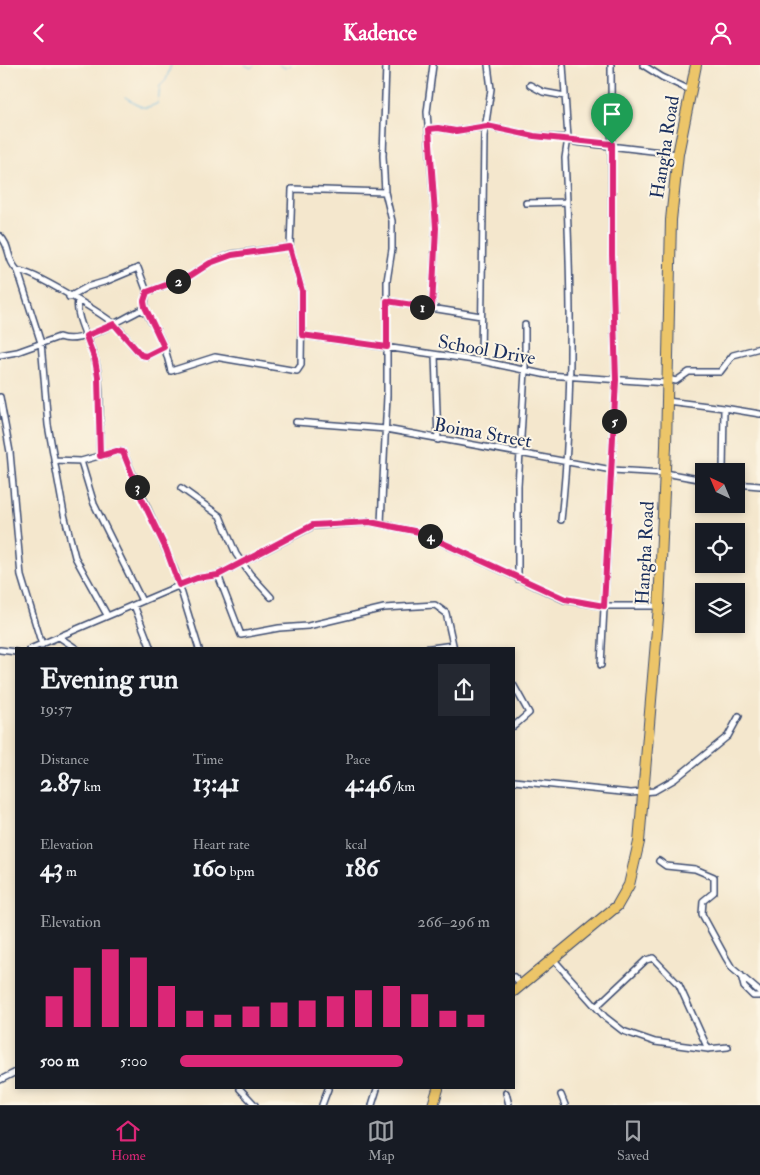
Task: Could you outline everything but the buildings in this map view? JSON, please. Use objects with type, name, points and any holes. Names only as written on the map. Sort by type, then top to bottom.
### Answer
[{"type":"highway","name":"Hangha Road","points":[[516,984],[552,959],[617,906],[629,885],[639,842],[659,606],[668,401],[671,220],[678,154],[696,65]]},
{"type":"highway","points":[[433,1105],[438,1089]]},
{"type":"street","points":[[381,523],[386,429],[387,301],[392,221],[385,192],[383,137],[386,65]]},
{"type":"street","points":[[432,308],[436,228],[427,112],[433,65]]},
{"type":"street","points":[[481,361],[482,211],[486,156],[484,136],[491,89],[488,65]]},
{"type":"street","points":[[561,521],[567,463],[570,376],[566,158],[568,138],[563,65]]},
{"type":"street","points":[[601,665],[616,380],[612,255],[611,65]]},
{"type":"street","points":[[643,65],[662,77],[690,90]]},
{"type":"street","points":[[530,85],[543,92],[565,96]]},
{"type":"street","points":[[429,129],[438,128],[456,131],[487,126],[534,136],[568,138],[575,141],[612,144],[678,154]]},
{"type":"street","points":[[69,297],[87,287],[138,268],[147,292],[144,304],[146,313],[164,347],[171,371],[214,357],[298,371],[301,365],[302,291],[290,247],[292,189],[385,192]]},
{"type":"street","points":[[526,203],[567,202]]},
{"type":"street","points":[[0,236],[7,242],[10,264],[18,271],[34,275],[62,289],[69,297],[78,300],[114,324],[141,355],[146,356],[164,347]]},
{"type":"street","points":[[0,241],[7,242]]},
{"type":"street","points":[[147,292],[190,276],[210,263],[232,255],[290,247]]},
{"type":"street","points":[[18,271],[41,343],[48,425],[75,557],[107,615]]},
{"type":"street","points":[[78,300],[76,306],[95,360],[98,377],[100,456]]},
{"type":"street","points":[[387,301],[481,317]]},
{"type":"street","points":[[0,355],[17,352],[59,337],[70,339],[86,336],[141,310],[146,313]]},
{"type":"street","points":[[518,579],[518,486],[525,371],[525,325]]},
{"type":"street","name":"School Drive","points":[[302,335],[481,361],[525,371],[616,380],[667,381]]},
{"type":"street","points":[[667,381],[676,381],[689,372],[720,372],[733,355],[760,348]]},
{"type":"street","points":[[436,355],[438,440]]},
{"type":"street","points":[[0,397],[10,452],[21,576],[42,645]]},
{"type":"street","points":[[668,401],[760,414]]},
{"type":"street","points":[[723,463],[724,408]]},
{"type":"street","name":"Boima Street","points":[[296,422],[386,429],[567,463],[612,470],[665,473],[695,478]]},
{"type":"street","points":[[54,461],[81,461],[117,451],[123,452],[140,495],[166,549],[198,647]]},
{"type":"street","points":[[81,461],[94,504],[142,601]]},
{"type":"street","points":[[745,485],[760,486]]},
{"type":"street","points":[[181,488],[220,515],[229,539],[242,563],[271,597]]},
{"type":"street","points":[[36,647],[179,585],[197,578],[218,575],[313,525],[361,521],[381,523],[419,532],[565,599],[604,606],[659,606]]},
{"type":"street","points":[[218,575],[241,635],[271,629],[308,626],[384,608],[435,605],[446,613],[454,647]]},
{"type":"street","points":[[134,605],[150,647]]},
{"type":"street","points":[[59,637],[74,647]]},
{"type":"street","points":[[0,651],[15,652]]},
{"type":"street","points":[[515,688],[528,713],[515,725]]},
{"type":"street","points":[[515,781],[631,793],[654,791],[675,779],[728,736],[739,716]]},
{"type":"street","points":[[659,861],[666,865],[695,869],[714,877],[714,892],[703,901],[702,914],[726,958],[760,992]]},
{"type":"street","points":[[596,1007],[646,961],[653,958],[679,985],[708,1049]]},
{"type":"street","points":[[552,959],[596,1007],[616,1026],[630,1034],[656,1042],[708,1049],[728,1047]]},
{"type":"street","points":[[741,975],[744,987],[753,996],[760,996]]},
{"type":"street","points":[[0,1080],[15,1072]]},
{"type":"street","points":[[240,1089],[255,1105]]},
{"type":"street","points":[[322,1105],[328,1089]]},
{"type":"street","points":[[372,1105],[377,1089]]},
{"type":"street","points":[[506,1093],[509,1105]]},
{"type":"street","points":[[561,1095],[565,1105]]},
{"type":"waterway","points":[[125,97],[144,107],[158,103],[160,86],[166,80],[171,65]]},
{"type":"waterway","points":[[245,65],[251,68],[254,65]]},
{"type":"waterway","points":[[279,65],[285,68],[291,65]]},
{"type":"route","points":[[487,126],[534,136],[612,144],[612,255],[616,380],[604,606],[585,605],[565,599],[419,532],[403,527],[361,521],[313,525],[218,575],[197,578],[179,585],[166,549],[140,495],[123,452],[120,450],[100,456],[98,377],[95,360],[86,336],[114,324],[141,355],[146,356],[153,353],[164,347],[146,313],[144,301],[147,292],[150,293],[190,276],[210,263],[232,255],[290,247],[302,291],[302,335],[387,347],[387,301],[432,308],[436,228],[429,152],[429,129],[438,128],[456,131],[487,126]]}]
